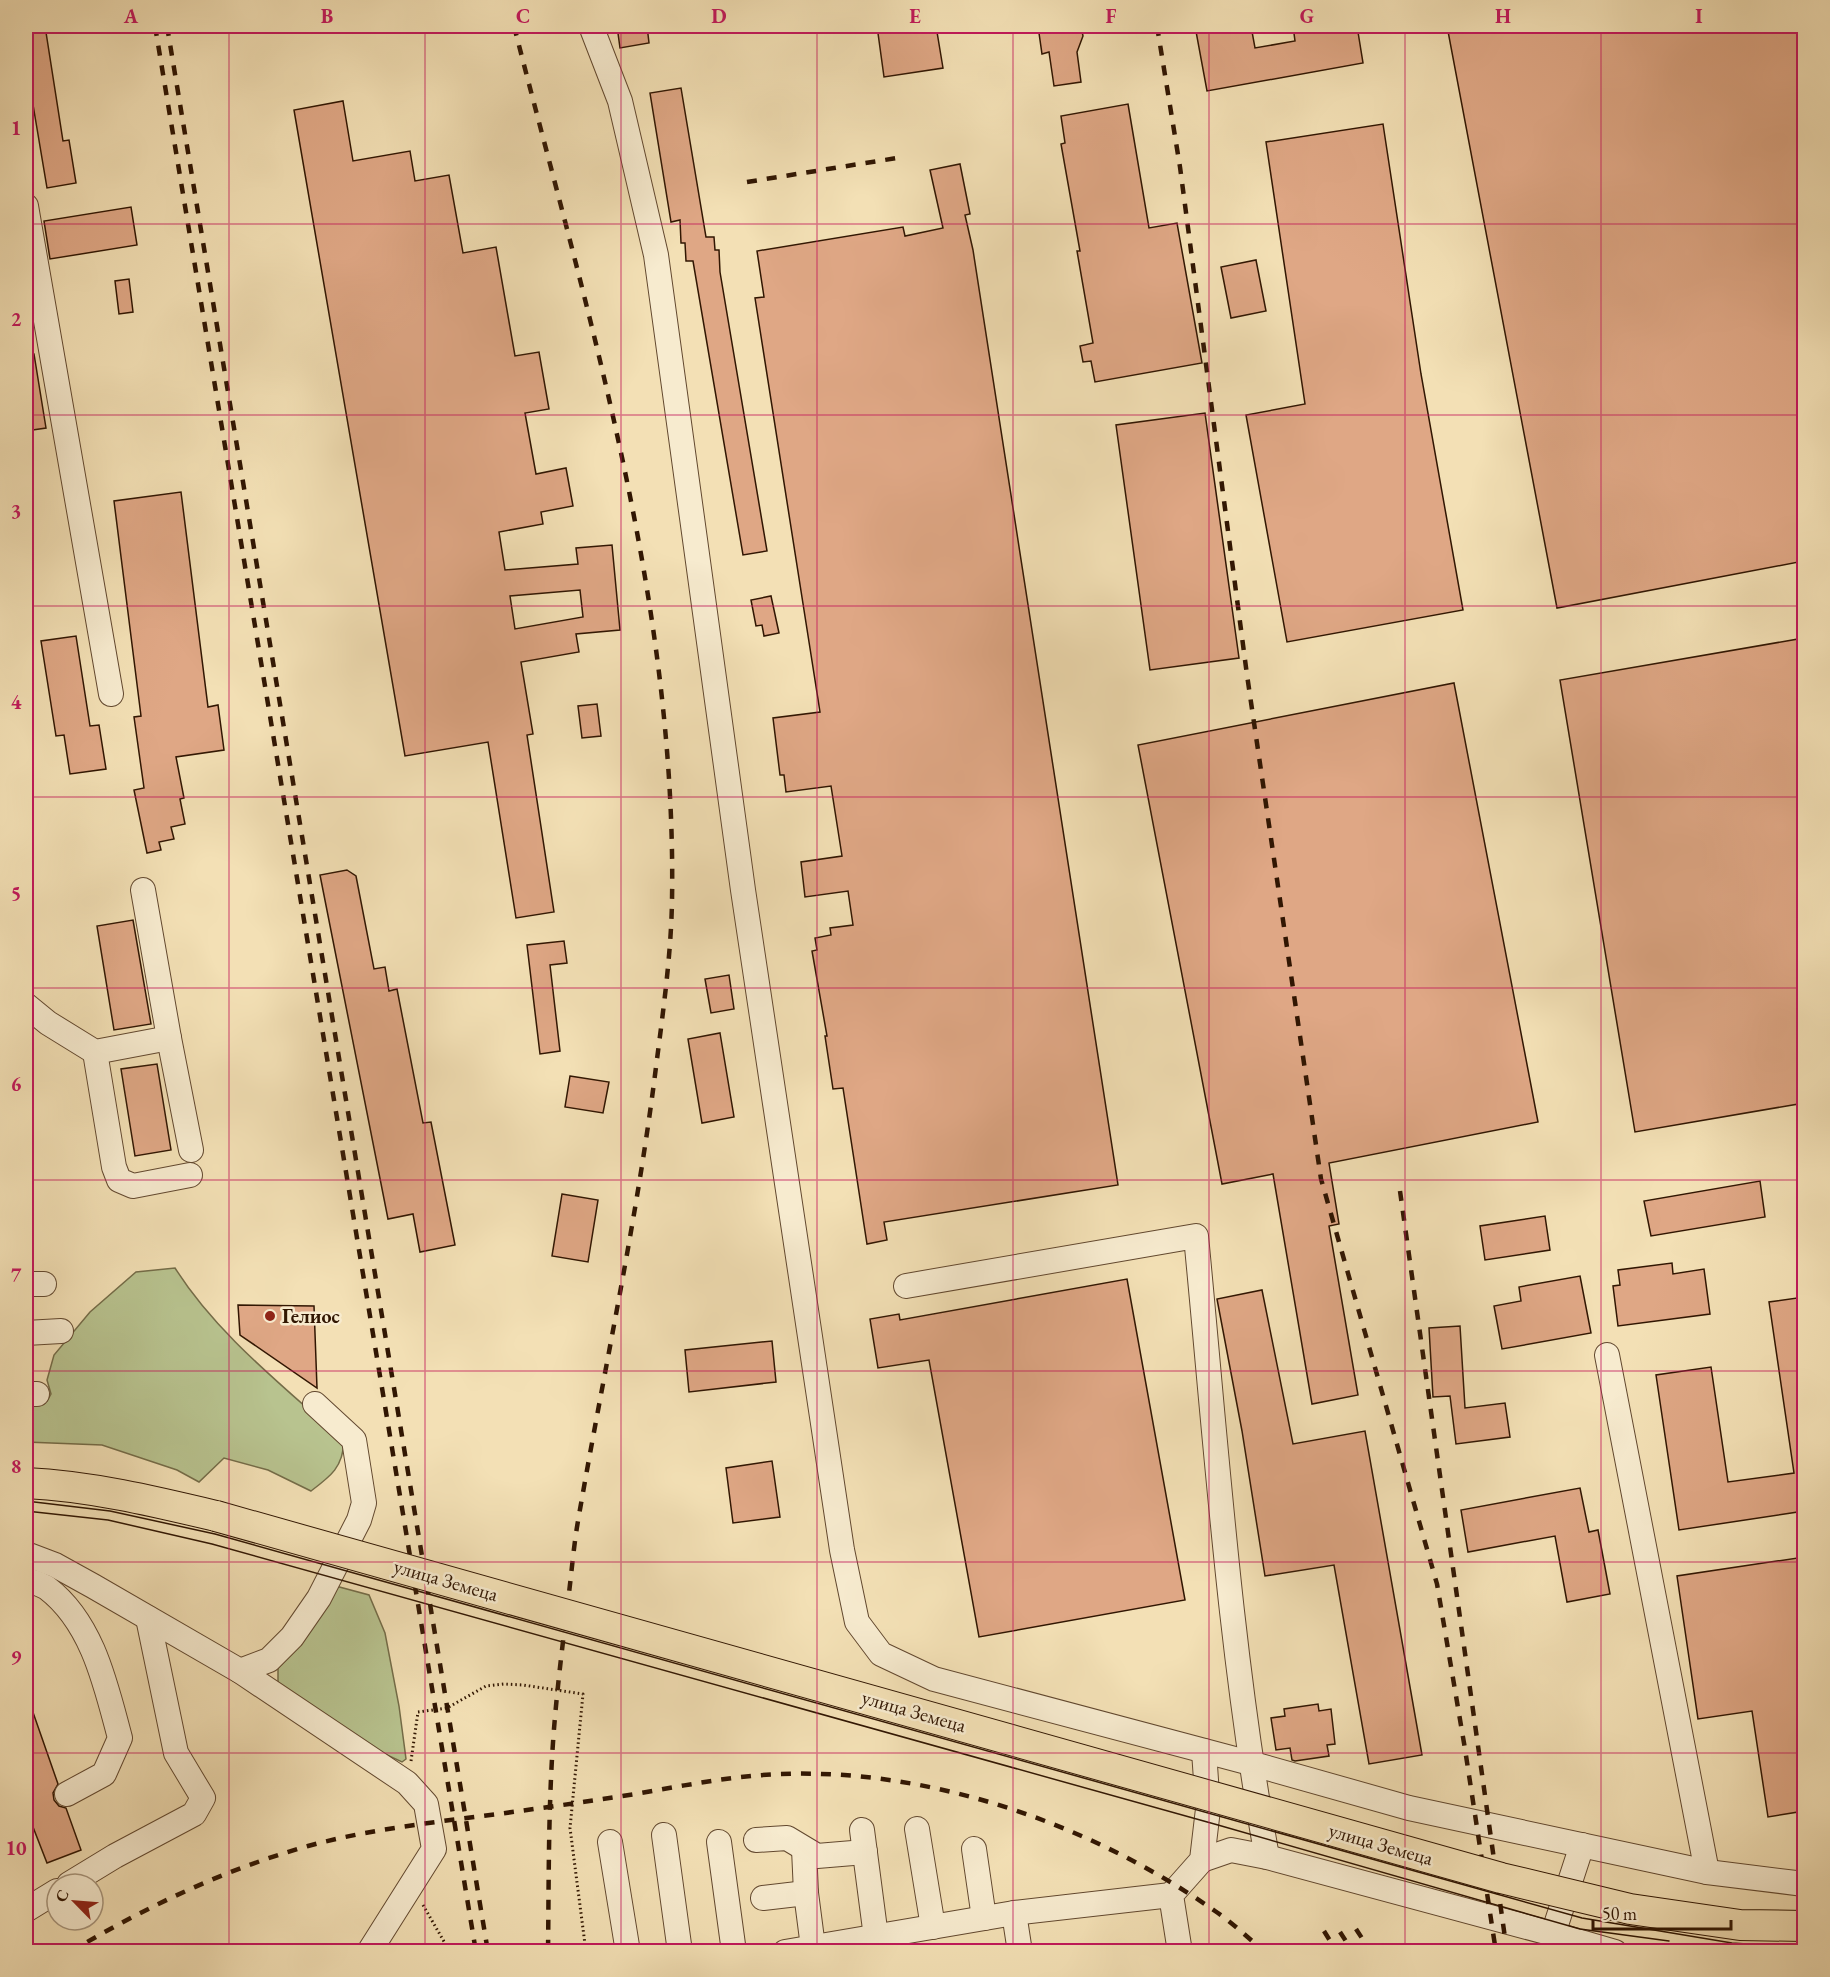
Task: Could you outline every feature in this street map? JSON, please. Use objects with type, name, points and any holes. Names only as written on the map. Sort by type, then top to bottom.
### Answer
[{"type":"main road","name":"улица Земеца","points":[[26,1483],[58,1485],[144,1498],[216,1516],[1501,1878],[1630,1909],[1740,1925],[1804,1926]]},
{"type":"street","points":[[591,26],[620,100],[656,255],[743,890],[842,1550],[857,1622],[880,1654],[934,1679],[1409,1808],[1707,1872],[1804,1884]]},
{"type":"street","points":[[26,206],[111,694]]},
{"type":"street","points":[[143,890],[191,1150]]},
{"type":"street","points":[[26,1005],[48,1023],[95,1052],[169,1038]]},
{"type":"street","points":[[95,1052],[114,1167],[119,1180],[133,1186],[190,1175]]},
{"type":"street","points":[[906,1286],[1196,1236],[1236,1654],[1250,1763],[1267,1857]]},
{"type":"street","points":[[26,1333],[62,1331]]},
{"type":"street","points":[[1607,1355],[1707,1872]]},
{"type":"street","points":[[240,1671],[269,1660],[292,1637],[319,1598],[359,1520],[364,1503],[354,1440],[315,1404]]},
{"type":"street","points":[[26,1554],[55,1565],[240,1671],[407,1784],[426,1804],[434,1849],[369,1952]]},
{"type":"street","points":[[26,1579],[46,1587],[64,1604],[90,1641],[120,1738],[104,1774],[67,1794]]},
{"type":"street","points":[[89,1872],[194,1814],[203,1797],[176,1753],[148,1618]]},
{"type":"street","points":[[1202,1860],[1208,1809],[1204,1751]]},
{"type":"street","points":[[917,1829],[925,1936]]},
{"type":"street","points":[[664,1835],[680,1952]]},
{"type":"street","points":[[756,1840],[788,1838],[817,1856],[863,1841],[876,1937]]},
{"type":"street","points":[[610,1842],[628,1952]]},
{"type":"street","points":[[719,1842],[735,1952]]},
{"type":"street","points":[[1553,1934],[1582,1845]]},
{"type":"street","points":[[804,1849],[806,1893],[813,1947]]},
{"type":"street","points":[[974,1849],[984,1918]]},
{"type":"street","points":[[785,1952],[876,1937],[925,1936],[984,1918],[1014,1913],[1171,1895],[1202,1860],[1231,1850],[1267,1857],[1615,1952]]},
{"type":"street","points":[[763,1898],[806,1893]]},
{"type":"street","points":[[1171,1895],[1180,1952]]},
{"type":"street","points":[[26,1910],[45,1899]]},
{"type":"street","points":[[1014,1913],[1020,1952]]},
{"type":"path","points":[[407,1784],[418,1712],[447,1708],[486,1686],[504,1684],[524,1684],[583,1694],[570,1828],[586,1952]]},
{"type":"path","points":[[411,1885],[450,1952]]},
{"type":"green space","points":[[175,1268],[211,1316],[253,1360],[344,1441],[341,1458],[335,1470],[311,1491],[268,1470],[224,1458],[199,1482],[177,1470],[102,1445],[26,1442],[26,1405],[39,1398],[47,1401],[51,1394],[47,1380],[54,1355],[90,1312],[136,1272]]},
{"type":"green space","points":[[332,1585],[369,1595],[385,1633],[399,1706],[406,1759],[402,1762],[344,1735],[278,1683],[278,1668],[311,1629]]},
{"type":"building","points":[[26,26],[45,26],[63,141],[69,140],[76,183],[47,188],[26,63]]},
{"type":"building","points":[[617,26],[647,26],[649,43],[620,48]]},
{"type":"building","points":[[877,26],[936,26],[943,68],[884,77]]},
{"type":"building","points":[[1038,26],[1081,26],[1083,36],[1077,52],[1081,82],[1054,86],[1049,52],[1042,54]]},
{"type":"building","points":[[1195,26],[1251,26],[1255,48],[1295,41],[1293,26],[1357,26],[1363,63],[1207,91]]},
{"type":"building","points":[[1447,26],[1804,26],[1804,561],[1557,608]]},
{"type":"building","points":[[681,88],[706,237],[714,237],[715,250],[719,250],[720,272],[767,551],[743,555],[693,261],[686,261],[685,243],[681,243],[680,220],[671,222],[650,93]]},
{"type":"building","points":[[343,101],[353,161],[410,151],[415,181],[449,175],[463,253],[496,247],[515,356],[539,352],[549,409],[525,413],[536,474],[566,468],[573,506],[541,512],[543,524],[499,532],[505,570],[578,564],[576,548],[612,545],[620,630],[576,634],[579,652],[521,662],[533,734],[527,735],[554,912],[516,918],[488,742],[405,756],[294,110]],"holes":[[[580,590],[583,617],[515,629],[510,596]]]},
{"type":"building","points":[[1128,104],[1149,228],[1177,223],[1202,363],[1095,382],[1091,361],[1083,362],[1080,346],[1093,343],[1061,144],[1065,143],[1061,116]]},
{"type":"building","points":[[1383,124],[1421,374],[1463,610],[1287,642],[1246,415],[1305,404],[1266,142]]},
{"type":"building","points":[[960,164],[970,214],[965,215],[973,250],[1118,1185],[884,1222],[887,1240],[867,1244],[843,1088],[833,1089],[825,1036],[827,1036],[812,951],[817,950],[815,938],[831,935],[830,928],[853,925],[848,891],[805,897],[801,862],[842,856],[831,786],[786,792],[784,775],[780,775],[773,718],[820,712],[755,298],[764,297],[757,251],[903,227],[905,236],[943,228],[930,170]]},
{"type":"building","points":[[131,207],[137,245],[50,259],[44,221]]},
{"type":"building","points":[[1256,260],[1266,311],[1231,318],[1221,267]]},
{"type":"building","points":[[129,279],[133,312],[119,314],[115,281]]},
{"type":"building","points":[[34,354],[46,428],[26,431],[26,355]]},
{"type":"building","points":[[1205,413],[1239,658],[1150,670],[1116,425]]},
{"type":"building","points":[[181,492],[208,707],[218,705],[224,750],[176,757],[184,798],[180,799],[185,824],[171,827],[174,839],[159,842],[161,850],[147,853],[134,790],[144,788],[134,717],[141,716],[114,501]]},
{"type":"building","points":[[771,596],[779,633],[764,636],[762,625],[756,626],[751,600]]},
{"type":"building","points":[[76,636],[90,726],[99,725],[106,769],[70,774],[64,735],[56,736],[41,641]]},
{"type":"building","points":[[1804,638],[1804,1103],[1635,1132],[1560,680]]},
{"type":"building","points":[[1454,683],[1538,1122],[1329,1163],[1339,1224],[1329,1226],[1358,1395],[1312,1404],[1273,1174],[1222,1184],[1138,745]]},
{"type":"building","points":[[597,704],[601,736],[582,738],[578,706]]},
{"type":"building","points":[[347,870],[356,876],[374,969],[385,967],[389,991],[397,989],[423,1123],[431,1122],[455,1245],[420,1252],[413,1214],[388,1219],[320,875]]},
{"type":"building","points":[[133,920],[151,1024],[114,1030],[97,926]]},
{"type":"building","points":[[564,941],[567,963],[550,965],[560,1051],[540,1054],[527,945]]},
{"type":"building","points":[[729,975],[734,1009],[711,1013],[705,979]]},
{"type":"building","points":[[720,1033],[734,1117],[702,1123],[688,1039]]},
{"type":"building","points":[[157,1064],[171,1150],[135,1156],[121,1069]]},
{"type":"building","points":[[570,1076],[609,1082],[603,1113],[565,1107]]},
{"type":"building","points":[[1760,1181],[1765,1217],[1651,1236],[1644,1201]]},
{"type":"building","points":[[562,1194],[598,1200],[588,1262],[552,1256]]},
{"type":"building","points":[[1545,1216],[1550,1250],[1485,1260],[1480,1226]]},
{"type":"building","points":[[1672,1263],[1673,1274],[1704,1269],[1710,1314],[1618,1326],[1613,1286],[1620,1285],[1618,1270]]},
{"type":"building","points":[[1580,1276],[1591,1333],[1502,1349],[1494,1306],[1521,1301],[1519,1287]]},
{"type":"building","points":[[1127,1279],[1185,1600],[979,1637],[929,1360],[878,1368],[870,1319],[899,1314],[900,1320]]},
{"type":"building","points":[[1262,1290],[1293,1444],[1365,1431],[1422,1755],[1369,1764],[1334,1565],[1265,1576],[1242,1431],[1217,1299]]},
{"type":"building","points":[[1804,1297],[1804,1511],[1679,1530],[1656,1375],[1711,1367],[1728,1482],[1794,1473],[1769,1302]]},
{"type":"building","points":[[238,1305],[314,1306],[317,1388],[240,1335]]},
{"type":"building","points":[[1460,1326],[1465,1408],[1505,1403],[1510,1437],[1456,1444],[1450,1396],[1433,1397],[1429,1328]]},
{"type":"building","points":[[772,1341],[776,1382],[689,1392],[685,1350]]},
{"type":"building","points":[[772,1461],[780,1517],[733,1523],[726,1468]]},
{"type":"building","points":[[1580,1488],[1589,1532],[1598,1530],[1610,1594],[1567,1602],[1555,1536],[1468,1552],[1461,1510]]},
{"type":"building","points":[[1804,1557],[1804,1811],[1768,1817],[1752,1711],[1698,1719],[1677,1576]]},
{"type":"building","points":[[28,1698],[58,1784],[53,1793],[54,1800],[59,1806],[66,1808],[81,1850],[47,1863],[26,1809],[26,1699]]},
{"type":"building","points":[[1318,1704],[1319,1711],[1331,1709],[1335,1744],[1327,1745],[1329,1756],[1295,1761],[1292,1760],[1290,1748],[1276,1750],[1271,1718],[1285,1716],[1284,1709]]},
{"type":"tram line","points":[[26,1501],[110,1511],[215,1534],[1582,1918],[1732,1943],[1804,1948]]},
{"type":"tram line","points":[[26,1511],[108,1520],[212,1544],[1218,1825],[1580,1929],[1669,1941]]},
{"type":"railway","points":[[155,26],[476,1952]]},
{"type":"railway","points":[[167,26],[488,1952]]},
{"type":"railway","points":[[514,26],[597,350],[622,459],[643,568],[660,678],[670,789],[672,901],[666,984],[648,1124],[630,1238],[575,1543],[556,1706],[549,1829],[548,1952]]},
{"type":"railway","points":[[1157,26],[1180,167],[1247,675],[1321,1179],[1437,1584],[1496,1952]]},
{"type":"railway","points":[[747,182],[903,157]]},
{"type":"railway","points":[[1400,1191],[1507,1952]]},
{"type":"railway","points":[[70,1952],[156,1905],[215,1878],[308,1846],[392,1828],[727,1779],[780,1774],[837,1775],[895,1781],[952,1792],[1008,1808],[1063,1828],[1117,1852],[1167,1880],[1222,1916],[1265,1952]]},
{"type":"railway","points":[[1356,1929],[1371,1952]]},
{"type":"railway","points":[[1324,1931],[1337,1952]]},
{"type":"railway","points":[[1340,1932],[1353,1952]]},
{"type":"place","name":"Гелиос","points":[[270,1316]]}]
